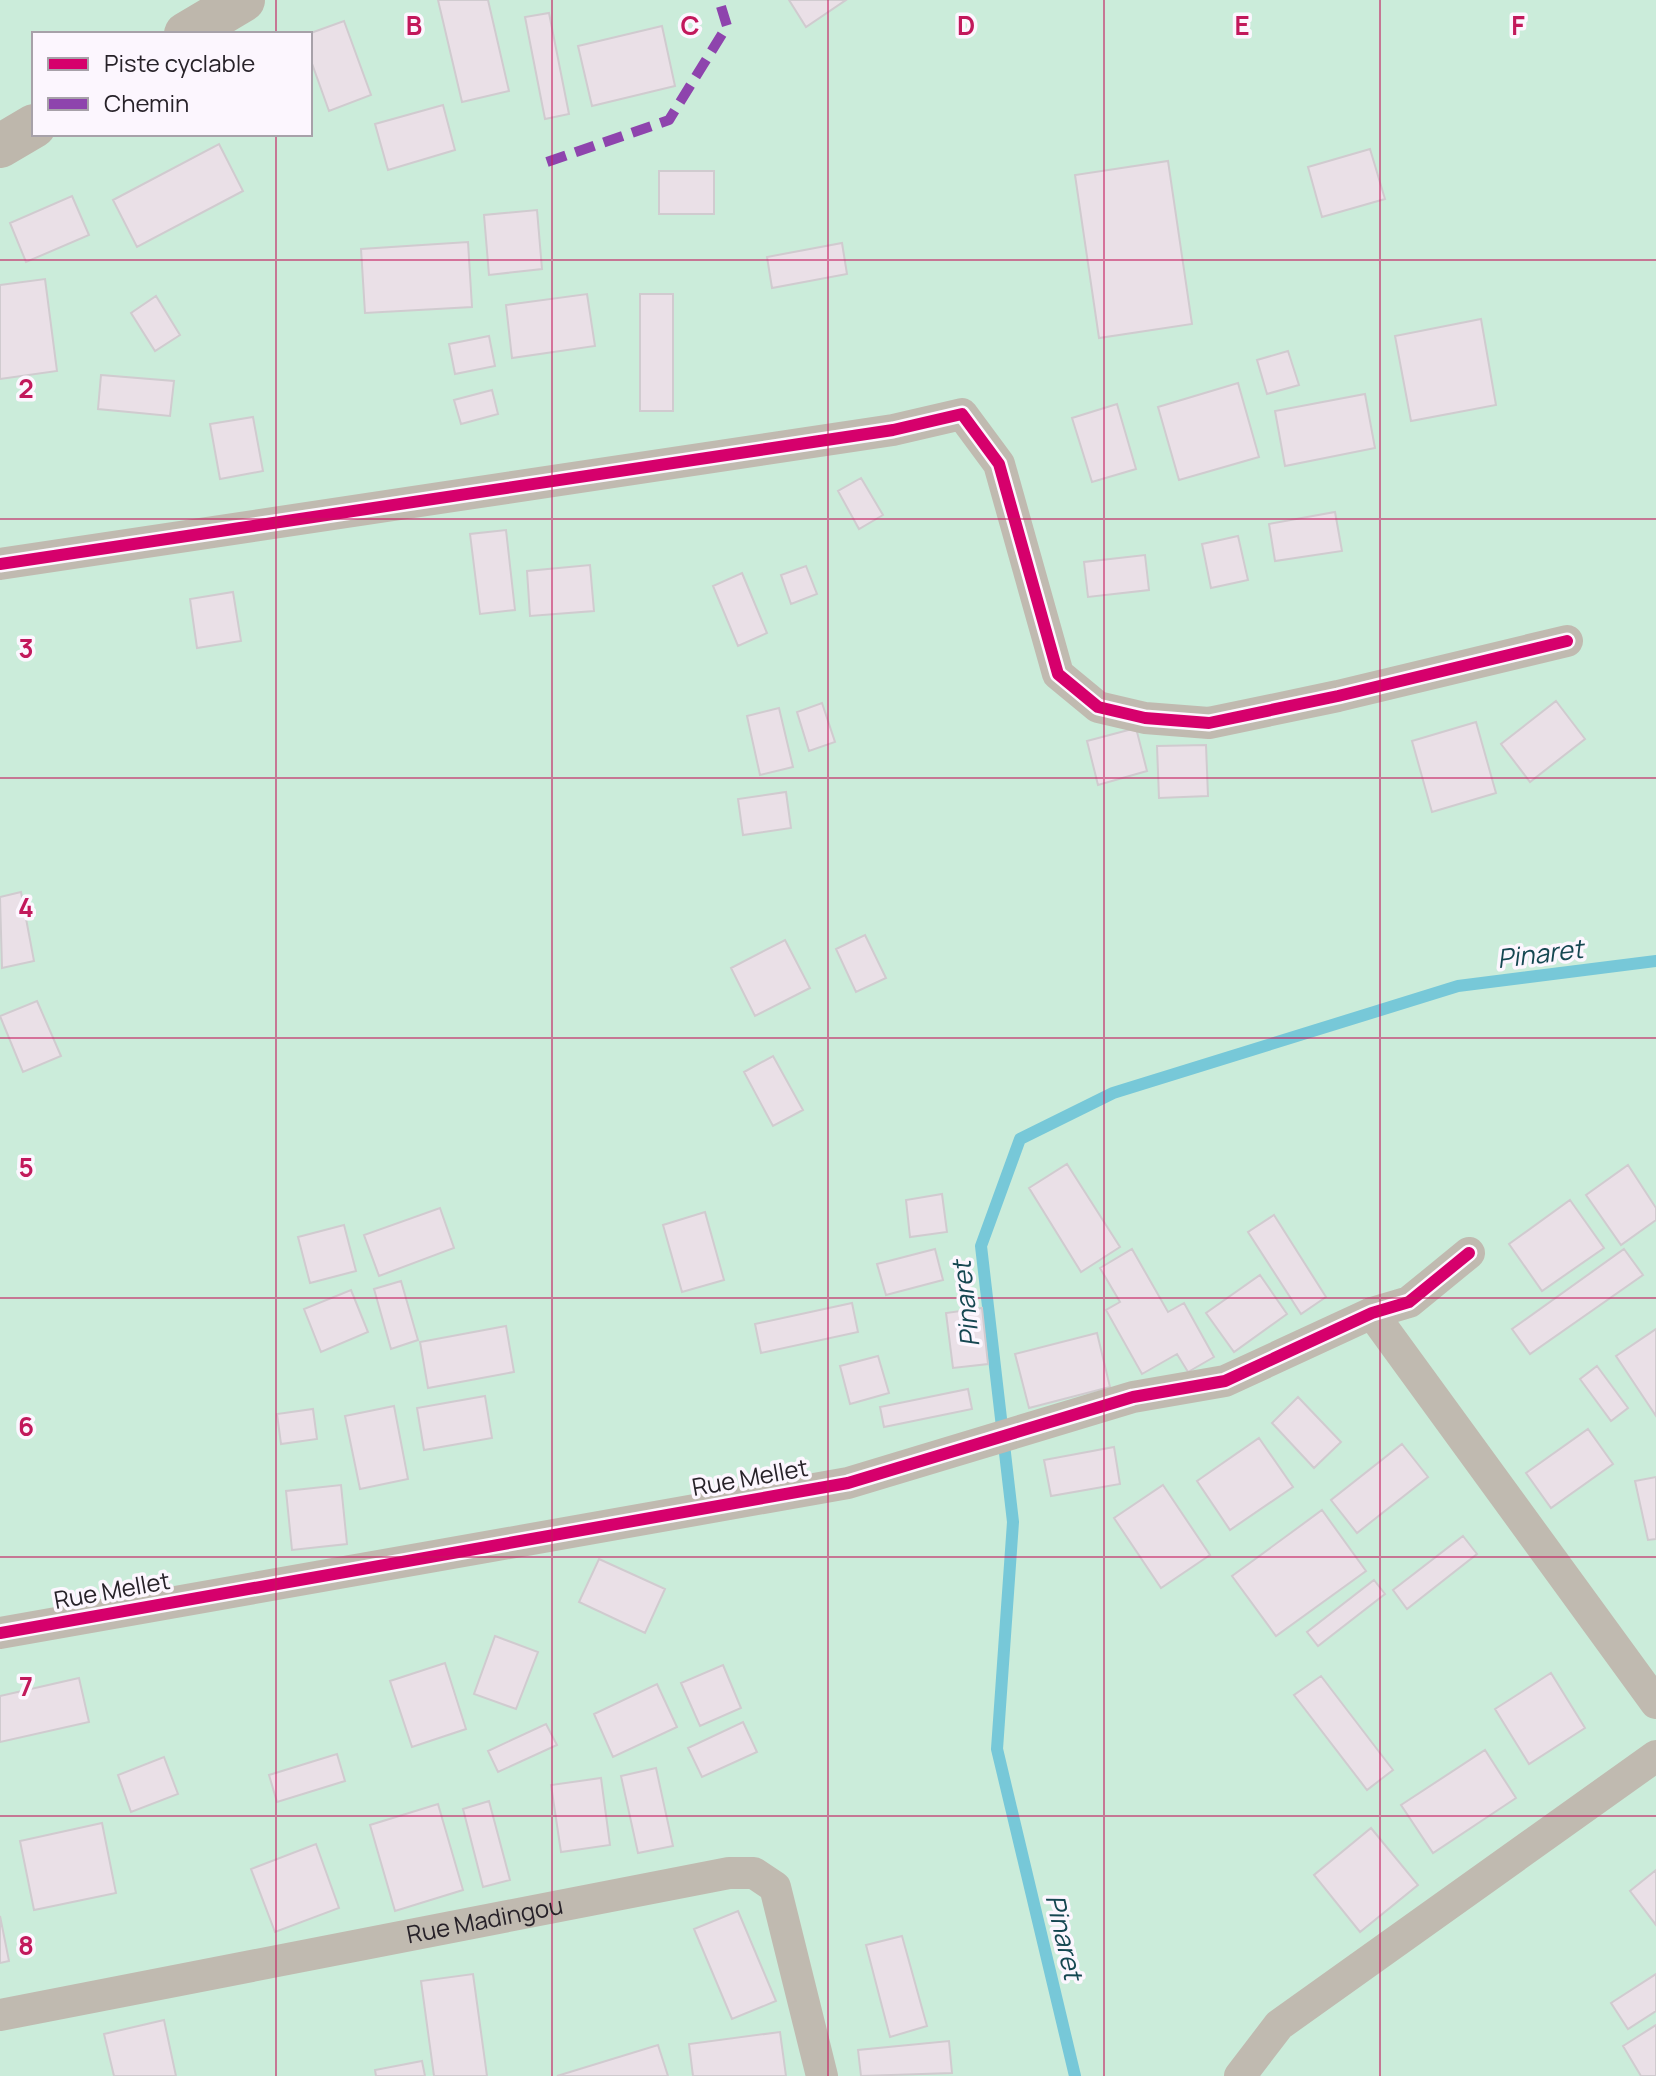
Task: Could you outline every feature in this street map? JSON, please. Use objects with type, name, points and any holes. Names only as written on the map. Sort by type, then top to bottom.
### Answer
[{"type":"main road","points":[[189,32],[237,2]]},
{"type":"main road","points":[[0,146],[32,127]]},
{"type":"street","points":[[0,564],[893,430],[962,414],[999,464],[1058,674],[1098,707],[1145,718],[1209,723],[1338,696],[1567,641]]},
{"type":"street","name":"Rue Mellet","points":[[0,1633],[848,1483],[1133,1397],[1225,1381],[1372,1313],[1409,1302],[1469,1253]]},
{"type":"street","points":[[1372,1313],[1656,1703]]},
{"type":"street","points":[[1240,2076],[1279,2025],[1656,1756]]},
{"type":"street","name":"Rue Madingou","points":[[0,2015],[729,1873],[754,1873],[775,1887],[822,2076]]},
{"type":"green space","points":[[0,0],[1656,0],[1656,2076],[0,2076]]},
{"type":"building","points":[[438,0],[488,0],[509,91],[462,102]]},
{"type":"building","points":[[789,0],[846,0],[806,27]]},
{"type":"building","points":[[549,13],[569,114],[545,119],[525,17]]},
{"type":"building","points":[[344,21],[371,95],[329,111],[312,64],[312,33]]},
{"type":"building","points":[[662,26],[675,86],[592,106],[578,46]]},
{"type":"building","points":[[443,105],[455,150],[388,170],[375,124]]},
{"type":"building","points":[[219,144],[243,191],[137,247],[113,200]]},
{"type":"building","points":[[1370,149],[1385,199],[1322,217],[1308,167]]},
{"type":"building","points":[[1168,161],[1192,324],[1099,338],[1075,175]]},
{"type":"building","points":[[659,171],[714,171],[714,214],[659,214]]},
{"type":"building","points":[[72,196],[89,235],[26,262],[10,223]]},
{"type":"building","points":[[537,210],[542,269],[489,275],[484,215]]},
{"type":"building","points":[[468,242],[472,307],[365,313],[361,249]]},
{"type":"building","points":[[842,243],[847,274],[772,288],[767,257]]},
{"type":"building","points":[[45,279],[57,371],[0,379],[0,285]]},
{"type":"building","points":[[587,294],[595,346],[512,358],[506,305]]},
{"type":"building","points":[[640,294],[673,294],[673,411],[640,411]]},
{"type":"building","points":[[156,296],[180,335],[155,351],[131,313]]},
{"type":"building","points":[[1481,319],[1496,405],[1411,421],[1395,336]]},
{"type":"building","points":[[489,336],[495,366],[455,374],[449,344]]},
{"type":"building","points":[[1288,351],[1299,385],[1267,394],[1257,360]]},
{"type":"building","points":[[101,375],[174,381],[170,416],[98,409]]},
{"type":"building","points":[[1238,383],[1259,457],[1179,480],[1158,407]]},
{"type":"building","points":[[492,390],[498,414],[461,424],[454,400]]},
{"type":"building","points":[[1365,394],[1375,448],[1285,466],[1275,411]]},
{"type":"building","points":[[1117,404],[1136,469],[1092,482],[1072,418]]},
{"type":"building","points":[[253,417],[263,471],[220,479],[210,424]]},
{"type":"building","points":[[861,478],[883,515],[859,529],[838,491]]},
{"type":"building","points":[[1335,512],[1342,551],[1275,561],[1269,524]]},
{"type":"building","points":[[506,530],[515,610],[480,614],[470,534]]},
{"type":"building","points":[[1238,536],[1248,580],[1211,588],[1202,544]]},
{"type":"building","points":[[1145,555],[1149,590],[1088,597],[1084,562]]},
{"type":"building","points":[[590,565],[594,611],[530,616],[527,571]]},
{"type":"building","points":[[806,566],[817,594],[791,604],[781,575]]},
{"type":"building","points":[[742,573],[767,633],[738,646],[713,586]]},
{"type":"building","points":[[233,592],[241,641],[197,648],[190,599]]},
{"type":"building","points":[[1556,701],[1585,739],[1530,782],[1501,744]]},
{"type":"building","points":[[822,703],[835,742],[809,751],[797,712]]},
{"type":"building","points":[[779,708],[793,767],[760,775],[747,716]]},
{"type":"building","points":[[1476,722],[1496,793],[1432,812],[1412,741]]},
{"type":"building","points":[[1136,728],[1147,771],[1098,785],[1087,741]]},
{"type":"building","points":[[1206,745],[1208,796],[1159,798],[1157,746]]},
{"type":"building","points":[[786,792],[791,828],[743,835],[738,799]]},
{"type":"building","points":[[21,892],[34,961],[2,968],[0,897]]},
{"type":"building","points":[[865,935],[886,978],[856,992],[836,949]]},
{"type":"building","points":[[785,940],[810,988],[755,1016],[731,968]]},
{"type":"building","points":[[37,1001],[61,1056],[23,1072],[0,1016]]},
{"type":"building","points":[[773,1056],[803,1110],[773,1126],[744,1072]]},
{"type":"building","points":[[1067,1164],[1120,1247],[1081,1272],[1029,1188]]},
{"type":"building","points":[[1628,1165],[1656,1208],[1656,1220],[1621,1245],[1586,1195]]},
{"type":"building","points":[[942,1194],[947,1232],[910,1237],[906,1200]]},
{"type":"building","points":[[1570,1200],[1604,1248],[1542,1291],[1509,1244]]},
{"type":"building","points":[[440,1208],[454,1248],[379,1276],[364,1235]]},
{"type":"building","points":[[705,1212],[724,1280],[682,1292],[663,1225]]},
{"type":"building","points":[[1274,1215],[1326,1297],[1301,1314],[1248,1232]]},
{"type":"building","points":[[344,1225],[356,1271],[310,1283],[298,1237]]},
{"type":"building","points":[[935,1249],[943,1280],[886,1295],[877,1264]]},
{"type":"building","points":[[1132,1249],[1168,1312],[1184,1303],[1214,1357],[1188,1372],[1177,1354],[1142,1374],[1106,1310],[1120,1302],[1100,1268]]},
{"type":"building","points":[[1624,1249],[1643,1275],[1530,1354],[1512,1329]]},
{"type":"building","points":[[1260,1275],[1287,1314],[1234,1352],[1206,1313]]},
{"type":"building","points":[[401,1281],[418,1340],[391,1349],[374,1289]]},
{"type":"building","points":[[351,1290],[368,1332],[321,1352],[304,1309]]},
{"type":"building","points":[[852,1303],[858,1332],[761,1353],[755,1324]]},
{"type":"building","points":[[982,1308],[988,1364],[953,1368],[946,1313]]},
{"type":"building","points":[[506,1326],[514,1372],[428,1388],[420,1342]]},
{"type":"building","points":[[1656,1329],[1656,1416],[1616,1356]]},
{"type":"building","points":[[1097,1333],[1110,1387],[1029,1408],[1015,1354]]},
{"type":"building","points":[[878,1356],[889,1393],[850,1404],[840,1366]]},
{"type":"building","points":[[1597,1366],[1628,1408],[1611,1421],[1580,1379]]},
{"type":"building","points":[[968,1389],[972,1409],[884,1427],[880,1407]]},
{"type":"building","points":[[485,1396],[492,1438],[424,1450],[417,1408]]},
{"type":"building","points":[[1298,1397],[1341,1442],[1314,1468],[1272,1423]]},
{"type":"building","points":[[394,1406],[408,1479],[360,1489],[345,1416]]},
{"type":"building","points":[[313,1409],[317,1439],[281,1444],[277,1414]]},
{"type":"building","points":[[1588,1429],[1613,1464],[1551,1508],[1526,1473]]},
{"type":"building","points":[[1259,1438],[1293,1487],[1230,1530],[1197,1481]]},
{"type":"building","points":[[1402,1444],[1428,1477],[1357,1533],[1331,1500]]},
{"type":"building","points":[[1114,1447],[1120,1484],[1051,1496],[1044,1460]]},
{"type":"building","points":[[1656,1477],[1656,1539],[1648,1540],[1635,1481]]},
{"type":"building","points":[[341,1485],[347,1544],[292,1550],[286,1491]]},
{"type":"building","points":[[1163,1485],[1210,1555],[1161,1588],[1114,1518]]},
{"type":"building","points":[[1322,1510],[1366,1571],[1276,1636],[1232,1576]]},
{"type":"building","points":[[1463,1536],[1477,1554],[1407,1609],[1393,1590]]},
{"type":"building","points":[[599,1559],[665,1589],[645,1633],[579,1602]]},
{"type":"building","points":[[1374,1580],[1385,1594],[1318,1646],[1307,1632]]},
{"type":"building","points":[[495,1636],[538,1652],[516,1709],[474,1694]]},
{"type":"building","points":[[445,1663],[466,1729],[412,1747],[390,1681]]},
{"type":"building","points":[[723,1665],[741,1708],[700,1726],[681,1683]]},
{"type":"building","points":[[1551,1673],[1585,1728],[1529,1764],[1495,1709]]},
{"type":"building","points":[[1321,1676],[1393,1770],[1367,1790],[1294,1695]]},
{"type":"building","points":[[79,1678],[89,1722],[0,1742],[0,1696]]},
{"type":"building","points":[[657,1684],[677,1727],[613,1757],[594,1714]]},
{"type":"building","points":[[743,1722],[757,1752],[702,1777],[688,1748]]},
{"type":"building","points":[[546,1724],[557,1745],[498,1772],[488,1751]]},
{"type":"building","points":[[1485,1750],[1516,1798],[1433,1853],[1401,1805]]},
{"type":"building","points":[[337,1754],[345,1781],[277,1802],[269,1775]]},
{"type":"building","points":[[164,1757],[178,1794],[131,1812],[118,1775]]},
{"type":"building","points":[[656,1768],[673,1846],[638,1853],[621,1776]]},
{"type":"building","points":[[601,1778],[610,1845],[561,1852],[551,1785]]},
{"type":"building","points":[[489,1801],[510,1880],[483,1887],[463,1809]]},
{"type":"building","points":[[438,1804],[463,1890],[395,1911],[370,1825]]},
{"type":"building","points":[[102,1823],[116,1893],[34,1910],[20,1841]]},
{"type":"building","points":[[1371,1828],[1418,1885],[1360,1932],[1314,1875]]},
{"type":"building","points":[[316,1844],[339,1908],[275,1932],[251,1869]]},
{"type":"building","points":[[1656,1870],[1656,1925],[1630,1891]]},
{"type":"building","points":[[738,1911],[776,2001],[732,2019],[694,1929]]},
{"type":"building","points":[[0,1916],[9,1961],[0,1963]]},
{"type":"building","points":[[902,1936],[927,2026],[890,2037],[866,1945]]},
{"type":"building","points":[[473,1974],[487,2076],[434,2076],[421,1981]]},
{"type":"building","points":[[1656,1974],[1656,2011],[1628,2029],[1611,2003]]},
{"type":"building","points":[[164,2020],[176,2076],[114,2076],[104,2034]]},
{"type":"building","points":[[1656,2025],[1656,2076],[1641,2076],[1623,2046]]},
{"type":"building","points":[[780,2032],[786,2076],[693,2076],[689,2044]]},
{"type":"building","points":[[949,2041],[952,2073],[861,2076],[858,2050]]},
{"type":"building","points":[[658,2045],[668,2076],[557,2076]]},
{"type":"building","points":[[422,2061],[425,2076],[376,2076],[375,2070]]},
{"type":"waterway","name":"Pinaret","points":[[1075,2076],[997,1749],[1013,1522],[981,1246],[1020,1139],[1113,1093],[1458,986],[1656,961]]},
{"type":"marked path","points":[[547,162],[669,120],[727,26],[719,0]]},
{"type":"cycle path","points":[[0,564],[893,430],[962,414],[999,464],[1058,674],[1098,707],[1145,718],[1209,723],[1338,696],[1567,641]]},
{"type":"cycle path","points":[[0,1633],[848,1483],[1133,1397],[1225,1381],[1372,1313],[1409,1302],[1469,1253]]}]
